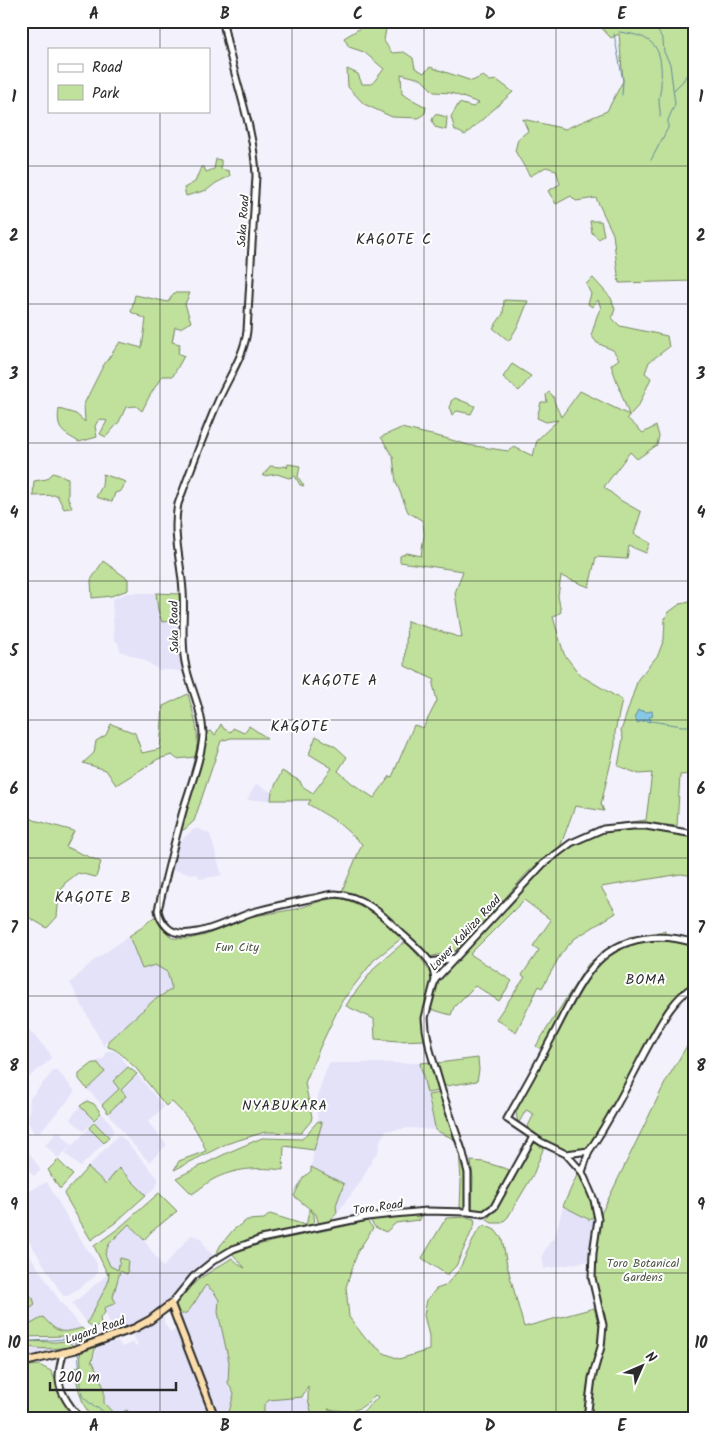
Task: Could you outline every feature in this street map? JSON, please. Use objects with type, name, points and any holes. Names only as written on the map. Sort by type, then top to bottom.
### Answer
[{"type":"highway","name":"Lugard Road","points":[[21,1363],[74,1350],[135,1328],[150,1320],[171,1304]]},
{"type":"highway","points":[[171,1304],[215,1418]]},
{"type":"main road","name":"Saka Road","points":[[224,21],[226,40],[242,97],[256,176],[247,330],[239,360],[205,434],[176,513],[177,548],[183,592],[184,657],[198,706],[203,733],[201,750],[175,839],[158,910],[159,915],[170,930],[188,933],[207,930],[252,912],[286,903],[334,894],[344,896],[360,900],[387,918],[430,962],[435,980]]},
{"type":"main road","name":"Lower Kakiiza Road","points":[[468,1212],[468,1173],[430,1050],[426,1029],[426,1010],[435,980],[543,864],[571,843],[603,829],[633,826],[646,826],[694,834]]},
{"type":"main road","points":[[587,1418],[592,1378],[601,1347],[603,1326],[592,1278],[593,1253],[598,1219],[594,1200],[582,1172],[566,1154],[533,1137],[507,1119],[574,996],[598,960],[630,941],[644,938],[668,936],[694,943]]},
{"type":"main road","points":[[430,962],[455,958]]},
{"type":"main road","points":[[582,1172],[589,1151],[660,1026],[677,999],[694,986]]},
{"type":"main road","name":"Toro Road","points":[[171,1304],[193,1277],[212,1261],[233,1248],[260,1239],[367,1217],[427,1211],[484,1214],[494,1207],[533,1137]]},
{"type":"main road","points":[[566,1154],[589,1151]]},
{"type":"main road","points":[[63,1352],[58,1376],[72,1410],[80,1418]]},
{"type":"shaded area","points":[[128,593],[156,593],[158,610],[181,620],[181,660],[184,672],[159,670],[144,660],[120,651],[118,643],[114,639],[112,599]]},
{"type":"shaded area","points":[[256,784],[272,792],[271,800],[247,800]]},
{"type":"shaded area","points":[[194,829],[210,834],[222,875],[200,879],[198,875],[172,870],[178,843]]},
{"type":"shaded area","points":[[129,936],[142,969],[155,965],[167,972],[172,989],[153,1001],[105,1043],[104,1047],[70,983],[93,961]]},
{"type":"shaded area","points":[[23,1023],[51,1056],[50,1060],[21,1086],[21,1024]]},
{"type":"shaded area","points":[[106,1051],[114,1051],[120,1055],[128,1067],[113,1081],[120,1088],[102,1105],[87,1089],[105,1072],[98,1063],[93,1063],[104,1058]]},
{"type":"shaded area","points":[[329,1063],[420,1063],[435,1127],[435,1130],[410,1128],[386,1131],[381,1139],[378,1152],[360,1183],[337,1213],[336,1206],[344,1184],[311,1167],[322,1123],[318,1121],[316,1106],[321,1084]]},
{"type":"shaded area","points":[[54,1070],[57,1070],[74,1090],[74,1094],[39,1133],[34,1133],[28,1122],[30,1098]]},
{"type":"shaded area","points":[[137,1074],[164,1107],[148,1122],[167,1145],[149,1162],[108,1113],[126,1096],[121,1090]]},
{"type":"shaded area","points":[[80,1106],[94,1120],[84,1131],[70,1119]]},
{"type":"shaded area","points":[[102,1113],[112,1125],[113,1133],[109,1137],[94,1122]]},
{"type":"shaded area","points":[[89,1128],[104,1143],[80,1167],[65,1153]]},
{"type":"shaded area","points":[[58,1131],[72,1145],[58,1158],[45,1145]]},
{"type":"shaded area","points":[[118,1135],[124,1139],[158,1178],[156,1187],[146,1195],[119,1169],[106,1184],[88,1167]]},
{"type":"shaded area","points":[[24,1147],[28,1150],[41,1171],[33,1176],[28,1169],[21,1173],[21,1148]]},
{"type":"shaded area","points":[[23,1182],[28,1191],[47,1182],[77,1234],[97,1263],[97,1273],[94,1277],[68,1296],[63,1296],[21,1228],[21,1183]]},
{"type":"shaded area","points":[[563,1206],[589,1220],[595,1214],[590,1261],[544,1269],[542,1255],[551,1240],[554,1240]]},
{"type":"shaded area","points":[[129,1224],[144,1240],[163,1267],[191,1235],[201,1238],[206,1249],[213,1255],[211,1260],[157,1311],[143,1320],[113,1333],[104,1308],[116,1303],[112,1297],[118,1276],[121,1271],[128,1271],[118,1270],[110,1266],[105,1254],[109,1244]]},
{"type":"shaded area","points":[[21,1242],[60,1301],[82,1328],[69,1332],[31,1325],[24,1313],[33,1298],[21,1288]]},
{"type":"shaded area","points":[[109,1273],[108,1283],[87,1323],[72,1304]]},
{"type":"shaded area","points":[[206,1284],[219,1300],[218,1312],[229,1362],[228,1383],[234,1394],[229,1412],[224,1418],[217,1418],[185,1326],[178,1315],[184,1314]]},
{"type":"shaded area","points":[[164,1317],[164,1322],[170,1332],[176,1330],[208,1411],[210,1410],[213,1418],[133,1418],[127,1411],[116,1416],[104,1403],[104,1388],[93,1362],[97,1347],[118,1341],[122,1347],[133,1342],[135,1346],[138,1345],[133,1336],[134,1334]]},
{"type":"shaded area","points":[[21,1344],[26,1346],[63,1348],[64,1353],[21,1358]]},
{"type":"shaded area","points":[[302,1397],[308,1400],[313,1418],[266,1418],[264,1415],[264,1405],[269,1400]]},
{"type":"green space","points":[[372,21],[382,21],[386,29],[384,41],[392,53],[404,52],[413,58],[415,68],[424,73],[430,67],[472,81],[483,76],[490,81],[497,80],[513,92],[465,135],[455,130],[451,117],[459,103],[473,107],[479,103],[451,93],[434,92],[421,79],[401,74],[402,94],[426,107],[425,113],[419,118],[392,117],[364,104],[348,87],[347,69],[358,74],[362,84],[372,84],[384,69],[364,52],[349,47],[344,38]]},
{"type":"green space","points":[[575,21],[694,21],[694,281],[619,283],[613,234],[596,198],[576,201],[571,196],[556,204],[548,191],[560,184],[556,170],[546,167],[530,176],[515,151],[518,139],[528,131],[523,119],[565,129],[607,111],[623,81],[619,34],[611,38],[597,23],[587,23],[574,27]]},
{"type":"green space","points":[[435,114],[447,117],[446,130],[435,127],[432,120]]},
{"type":"green space","points":[[216,159],[221,160],[221,169],[229,171],[230,176],[207,190],[186,196],[184,188],[195,182],[201,167],[204,167],[206,172],[214,169]]},
{"type":"green space","points":[[590,221],[601,221],[604,235],[599,239],[592,233]]},
{"type":"green space","points":[[593,278],[611,298],[615,309],[612,318],[620,326],[667,336],[669,347],[649,362],[645,373],[651,378],[639,405],[627,418],[643,433],[656,426],[659,436],[657,445],[637,459],[630,452],[604,487],[620,500],[641,512],[634,534],[650,543],[646,553],[629,546],[627,559],[596,557],[589,587],[561,576],[558,596],[561,612],[553,617],[564,654],[580,675],[622,700],[615,732],[615,745],[601,804],[604,811],[575,806],[559,850],[546,856],[527,873],[455,951],[429,957],[378,908],[353,893],[340,896],[362,844],[336,821],[308,804],[311,800],[271,800],[272,792],[282,771],[300,781],[302,786],[313,793],[332,768],[309,754],[316,736],[336,747],[347,757],[338,771],[374,798],[390,776],[392,777],[414,725],[423,728],[437,701],[433,684],[435,680],[405,666],[407,621],[462,638],[455,593],[463,571],[400,562],[400,556],[407,553],[421,556],[424,535],[423,521],[408,512],[396,482],[393,457],[381,437],[401,428],[468,445],[508,451],[514,447],[533,456],[537,440],[558,420],[546,422],[537,418],[541,402],[547,402],[546,395],[549,392],[553,396],[561,417],[580,391],[629,415],[611,365],[619,359],[613,350],[597,343],[591,335],[601,308],[598,300],[592,307],[588,304],[591,294],[586,284]]},
{"type":"green space","points":[[174,293],[190,293],[185,304],[191,322],[180,328],[175,327],[172,342],[180,344],[178,353],[184,356],[173,376],[162,376],[142,411],[136,406],[126,407],[119,422],[106,437],[100,434],[107,421],[99,419],[95,426],[97,437],[79,442],[64,433],[58,422],[59,409],[76,414],[85,422],[84,404],[103,366],[120,342],[142,348],[146,319],[131,312],[135,295],[168,302]]},
{"type":"green space","points":[[504,300],[528,301],[519,324],[509,341],[493,328],[503,314]]},
{"type":"green space","points":[[512,364],[531,376],[519,391],[503,377]]},
{"type":"green space","points":[[455,398],[475,406],[471,414],[457,411],[452,415],[450,409],[451,401]]},
{"type":"green space","points":[[288,464],[300,466],[298,477],[304,486],[300,485],[295,476],[289,478],[277,474],[263,476],[270,466],[286,466],[287,468]]},
{"type":"green space","points":[[53,473],[68,478],[68,499],[72,507],[64,509],[57,495],[33,496],[34,481],[47,479]]},
{"type":"green space","points":[[103,474],[126,482],[121,491],[115,493],[112,502],[96,497],[102,486]]},
{"type":"green space","points":[[103,561],[128,579],[128,590],[111,596],[92,598],[91,580]]},
{"type":"green space","points":[[156,593],[180,594],[181,620],[162,622]]},
{"type":"green space","points":[[694,601],[694,774],[680,775],[677,826],[645,823],[610,825],[646,820],[652,773],[639,774],[618,766],[623,738],[621,731],[638,679],[658,655],[664,639],[665,618],[669,612],[680,604]]},
{"type":"green space","points":[[188,694],[197,733],[195,757],[177,759],[172,755],[158,759],[116,785],[106,770],[83,763],[94,753],[96,741],[106,735],[111,724],[135,733],[142,753],[160,749],[163,706]]},
{"type":"green space","points":[[221,724],[224,729],[231,732],[233,728],[244,733],[249,726],[267,738],[231,738],[221,741],[194,821],[181,831],[203,756],[205,745],[203,733],[211,731],[215,735]]},
{"type":"green space","points":[[21,811],[34,820],[74,831],[66,847],[101,862],[96,877],[78,873],[65,883],[59,895],[57,917],[47,928],[21,914],[21,884],[26,851],[21,847]]},
{"type":"green space","points":[[635,827],[694,835],[694,876],[681,874],[601,887],[616,913],[574,939],[561,954],[542,988],[539,986],[516,1032],[496,1019],[525,977],[522,975],[539,950],[533,946],[551,920],[524,900],[470,954],[512,981],[499,1001],[475,986],[454,1007],[451,1015],[430,1009],[438,980],[547,863],[578,843],[603,831]]},
{"type":"green space","name":"Fun City","points":[[340,898],[366,909],[381,919],[402,938],[374,960],[342,1001],[305,1083],[312,1117],[311,1121],[301,1133],[265,1132],[226,1144],[174,1170],[179,1161],[206,1151],[200,1137],[192,1124],[171,1101],[166,1106],[135,1067],[120,1053],[108,1047],[108,1041],[153,1001],[172,989],[167,972],[155,965],[142,969],[129,936],[154,917],[157,917],[161,927],[172,938],[188,939],[206,935],[243,918],[296,909],[324,900]]},
{"type":"green space","points":[[665,931],[665,935],[646,936],[612,949],[579,985],[542,1050],[536,1046],[588,964],[600,954],[629,937]]},
{"type":"green space","points":[[643,939],[685,940],[694,944],[694,986],[678,998],[630,1080],[623,1077],[628,1080],[592,1145],[581,1152],[574,1153],[559,1150],[526,1130],[534,1114],[526,1110],[518,1124],[516,1112],[522,1094],[588,974],[600,961],[614,952],[630,943]]},
{"type":"green space","points":[[403,943],[406,943],[421,959],[430,973],[431,986],[422,1016],[425,1040],[398,1041],[375,1039],[374,1019],[346,1006],[376,966]]},
{"type":"green space","name":"Toro Botanical Gardens","points":[[694,1034],[694,1418],[590,1418],[594,1379],[604,1348],[605,1323],[592,1278],[598,1220],[666,1081]]},
{"type":"green space","points":[[478,1058],[479,1070],[477,1081],[443,1085],[438,1063]]},
{"type":"green space","points":[[431,1062],[439,1091],[427,1093],[420,1063]]},
{"type":"green space","points":[[93,1063],[98,1063],[105,1072],[87,1089],[79,1079],[79,1074]]},
{"type":"green space","points":[[128,1067],[137,1074],[121,1090],[126,1096],[108,1113],[102,1105],[119,1089],[113,1081]]},
{"type":"green space","points":[[440,1093],[458,1141],[435,1130],[428,1095]]},
{"type":"green space","points":[[87,1101],[94,1104],[101,1113],[94,1120],[80,1106]]},
{"type":"green space","points":[[318,1121],[322,1123],[314,1150],[284,1146],[283,1170],[255,1169],[229,1173],[212,1180],[192,1194],[176,1178],[262,1138],[302,1139]]},
{"type":"green space","points":[[94,1122],[109,1137],[104,1143],[89,1128]]},
{"type":"green space","points":[[535,1143],[542,1144],[544,1147],[533,1175],[508,1217],[502,1223],[492,1223],[487,1220],[498,1205],[529,1148]]},
{"type":"green space","points":[[459,1148],[465,1178],[466,1209],[460,1208]]},
{"type":"green space","points":[[58,1160],[73,1175],[61,1188],[59,1188],[48,1170]]},
{"type":"green space","points":[[471,1161],[484,1162],[510,1170],[491,1205],[479,1211],[472,1209],[473,1178]]},
{"type":"green space","points":[[88,1167],[106,1184],[119,1168],[146,1195],[115,1223],[91,1240],[64,1194]]},
{"type":"green space","points":[[311,1167],[344,1184],[336,1205],[337,1213],[330,1221],[319,1225],[316,1214],[294,1196],[303,1178],[311,1171]]},
{"type":"green space","points":[[578,1173],[592,1202],[595,1214],[590,1220],[563,1206]]},
{"type":"green space","points":[[159,1193],[177,1211],[144,1240],[129,1224],[109,1244],[105,1254],[110,1266],[118,1270],[120,1258],[128,1260],[128,1271],[127,1274],[120,1271],[113,1297],[116,1303],[104,1308],[105,1313],[100,1317],[101,1325],[93,1327],[87,1323],[108,1283],[109,1272],[108,1275],[94,1246],[119,1228]]},
{"type":"green space","points":[[309,1209],[314,1214],[315,1229],[266,1239],[214,1259],[220,1246],[233,1230],[247,1220],[264,1219],[270,1214],[305,1225]]},
{"type":"green space","points":[[395,1214],[422,1216],[419,1221],[396,1223],[386,1232],[375,1227],[370,1220]]},
{"type":"green space","points":[[467,1217],[474,1219],[474,1226],[456,1266],[447,1275],[422,1258],[446,1218]]},
{"type":"green space","points":[[367,1221],[373,1228],[358,1251],[346,1287],[349,1317],[365,1338],[384,1353],[399,1359],[429,1350],[429,1336],[424,1315],[427,1300],[436,1289],[445,1286],[459,1270],[477,1232],[484,1225],[495,1230],[502,1239],[524,1327],[594,1308],[599,1325],[598,1344],[587,1386],[584,1418],[313,1418],[308,1400],[308,1386],[302,1397],[269,1400],[264,1405],[264,1415],[266,1418],[224,1418],[229,1412],[234,1394],[228,1383],[229,1362],[218,1312],[219,1300],[206,1285],[188,1311],[178,1315],[177,1300],[199,1279],[232,1258],[245,1268],[231,1252]],"holes":[[[375,1395],[378,1397],[366,1409],[356,1414],[344,1414],[328,1409],[343,1411],[359,1409]]]},
{"type":"green space","points":[[21,1288],[33,1298],[35,1305],[24,1313],[31,1324],[43,1317],[60,1331],[82,1328],[89,1337],[87,1341],[80,1342],[68,1336],[24,1337],[21,1334]]},
{"type":"green space","points":[[21,1341],[67,1341],[74,1346],[54,1349],[40,1348],[21,1344]]},
{"type":"green space","points":[[96,1345],[91,1362],[93,1362],[104,1388],[104,1403],[116,1416],[127,1410],[133,1418],[91,1418],[85,1407],[74,1369],[81,1365],[80,1350]]},
{"type":"green space","points":[[39,1365],[51,1371],[71,1412],[76,1418],[33,1418],[21,1407],[21,1367]]},
{"type":"water","points":[[638,710],[652,711],[653,716],[649,717],[651,721],[648,722],[646,720],[637,723],[635,716]]},
{"type":"waterway","points":[[648,21],[658,31],[663,40],[664,52],[670,64],[675,104],[668,120],[668,128],[651,160]]},
{"type":"waterway","points":[[619,32],[641,37],[655,46],[661,72],[660,117]]},
{"type":"waterway","points":[[614,34],[623,81],[622,95]]},
{"type":"waterway","points":[[674,90],[689,71],[689,61],[694,53]]},
{"type":"waterway","points":[[651,721],[694,726]]},
{"type":"waterway","points":[[21,1338],[31,1341],[66,1339],[75,1343],[76,1347]]},
{"type":"waterway","points":[[78,1351],[82,1396],[110,1418]]},
{"type":"district","name":"KAGOTE C","points":[[394,239]]},
{"type":"district","name":"KAGOTE A","points":[[340,680]]},
{"type":"district","name":"KAGOTE","points":[[300,726]]},
{"type":"district","name":"KAGOTE B","points":[[93,897]]},
{"type":"district","name":"BOMA","points":[[646,979]]},
{"type":"district","name":"NYABUKARA","points":[[285,1105]]}]
